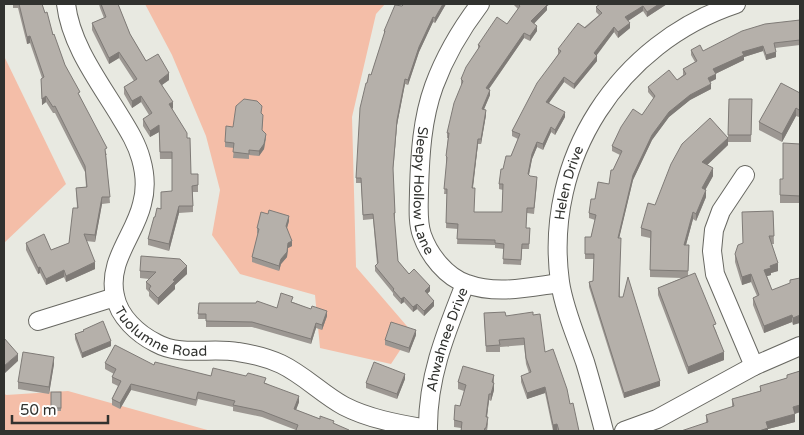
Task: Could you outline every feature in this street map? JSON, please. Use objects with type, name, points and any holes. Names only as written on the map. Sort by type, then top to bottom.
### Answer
[{"type":"street","name":"Tuolumne Road","points":[[66,4],[74,38],[133,138],[141,159],[145,182],[142,204],[135,224],[124,242],[114,279],[115,297],[124,316],[140,333],[157,344],[176,350],[218,350],[259,356],[281,364],[346,407],[387,422],[428,430]]},
{"type":"street","name":"Sleepy Hollow Lane","points":[[465,284],[446,271],[431,255],[421,234],[418,213],[420,167],[422,139],[433,88],[457,36],[480,4]]},
{"type":"street","name":"Helen Drive","points":[[604,431],[591,381],[570,321],[560,283],[558,250],[560,216],[565,184],[576,151],[590,124],[607,96],[628,72],[650,50],[672,34],[697,20],[736,4]]},
{"type":"street","points":[[745,175],[721,211],[714,230],[712,251],[715,274],[754,366]]},
{"type":"street","name":"Ahwahnee Drive","points":[[428,430],[429,402],[433,375],[443,340],[465,284],[502,290],[560,283]]},
{"type":"street","points":[[38,321],[115,297]]},
{"type":"street","points":[[624,431],[657,419],[754,366],[800,346]]},
{"type":"shaded area","points":[[145,4],[385,4],[376,14],[352,117],[356,267],[412,332],[391,364],[320,348],[315,295],[240,274],[212,235],[220,190],[206,136],[172,55]]},
{"type":"shaded area","points":[[4,56],[66,184],[4,243]]},
{"type":"shaded area","points":[[68,391],[211,431],[4,431],[4,393],[6,395]]},
{"type":"building","points":[[19,4],[42,4],[45,13],[47,12],[53,35],[65,65],[107,148],[105,149],[110,197],[102,197],[95,235],[84,234],[95,262],[66,276],[64,270],[46,279],[40,267],[38,268],[26,243],[44,234],[51,250],[69,243],[73,208],[78,208],[76,188],[87,187],[85,166],[55,106],[53,107],[46,96],[42,99],[41,79],[44,77],[30,36],[27,37]]},
{"type":"building","points":[[101,4],[118,4],[130,34],[146,61],[158,54],[169,73],[159,81],[173,102],[169,104],[187,133],[187,138],[190,138],[191,174],[198,174],[198,185],[192,186],[193,206],[179,206],[169,244],[148,239],[157,208],[161,209],[161,192],[172,191],[172,152],[160,152],[159,125],[150,131],[143,119],[152,113],[141,96],[132,101],[124,87],[137,79],[119,52],[109,58],[92,23],[106,17]]},
{"type":"building","points":[[404,4],[443,4],[435,18],[433,17],[419,47],[408,80],[405,79],[397,120],[393,168],[398,261],[409,274],[414,269],[430,286],[425,291],[434,301],[424,311],[417,304],[413,307],[404,297],[401,299],[375,266],[378,263],[373,214],[363,215],[361,178],[356,178],[360,108],[366,83],[369,74],[371,75],[384,31],[395,5],[402,6]]},
{"type":"building","points":[[518,4],[547,5],[531,21],[537,26],[530,36],[524,33],[486,88],[490,90],[482,109],[486,110],[481,139],[478,139],[472,188],[475,188],[474,212],[502,212],[503,184],[499,184],[501,169],[503,169],[506,156],[511,156],[520,134],[512,131],[537,83],[561,51],[558,49],[578,23],[585,28],[602,13],[596,7],[600,4],[659,4],[647,12],[643,6],[625,17],[630,23],[618,32],[614,27],[594,53],[597,56],[574,84],[564,77],[546,102],[565,112],[555,130],[551,127],[543,144],[537,142],[532,154],[528,174],[537,177],[534,208],[527,208],[526,228],[530,228],[529,244],[522,244],[521,260],[503,259],[504,244],[495,243],[495,240],[457,239],[458,224],[446,223],[447,189],[444,189],[449,133],[447,133],[454,103],[463,81],[461,79],[466,67],[480,46],[478,45],[497,17],[507,24],[520,6]]},
{"type":"building","points":[[800,20],[800,40],[774,43],[776,52],[766,55],[763,46],[742,52],[744,55],[713,69],[716,74],[708,78],[711,84],[690,95],[669,112],[652,135],[633,175],[618,238],[621,238],[619,297],[623,297],[628,277],[660,381],[624,393],[589,282],[593,281],[594,254],[585,254],[585,237],[591,237],[596,215],[589,213],[591,199],[595,199],[598,182],[609,184],[611,170],[613,170],[622,151],[612,146],[621,127],[633,109],[642,115],[655,96],[648,87],[669,70],[677,80],[686,74],[683,69],[697,61],[691,50],[700,45],[703,51],[742,31],[765,24]]},
{"type":"building","points":[[781,83],[800,93],[800,108],[799,110],[796,108],[782,134],[759,122]]},
{"type":"building","points":[[244,99],[257,101],[262,106],[262,130],[266,134],[264,144],[259,151],[249,150],[249,154],[233,152],[234,143],[225,142],[226,126],[233,127],[236,106]]},
{"type":"building","points":[[729,99],[752,99],[751,135],[728,135]]},
{"type":"building","points":[[710,118],[728,138],[702,162],[713,168],[702,188],[706,190],[696,214],[693,212],[684,245],[689,245],[688,271],[650,270],[651,231],[641,228],[648,203],[655,205],[671,164],[682,144]]},
{"type":"building","points":[[783,143],[800,144],[800,196],[780,195],[780,179],[783,179]]},
{"type":"building","points":[[269,210],[289,216],[286,226],[292,241],[288,243],[287,252],[281,259],[279,266],[252,257],[261,212],[268,214]]},
{"type":"building","points":[[773,211],[774,236],[769,236],[778,263],[764,270],[772,290],[790,283],[790,280],[800,278],[800,315],[793,318],[792,315],[764,326],[753,298],[759,295],[751,274],[742,277],[735,254],[738,245],[743,243],[742,212]]},
{"type":"building","points":[[141,256],[180,259],[187,266],[158,298],[149,289],[151,286],[146,282],[156,272],[140,271]]},
{"type":"building","points":[[695,273],[716,324],[713,325],[724,352],[688,367],[658,288]]},
{"type":"building","points":[[281,293],[293,297],[291,302],[311,309],[312,306],[327,311],[322,325],[316,323],[311,339],[252,322],[206,321],[206,314],[198,314],[199,303],[256,303],[257,301],[277,308]]},
{"type":"building","points":[[505,312],[506,316],[533,312],[533,315],[540,314],[545,352],[553,349],[567,389],[570,404],[573,403],[579,431],[559,431],[557,424],[553,425],[545,387],[527,393],[521,376],[531,372],[526,358],[524,338],[499,340],[500,345],[486,346],[484,313]]},
{"type":"building","points":[[103,321],[111,341],[82,353],[75,334]]},
{"type":"building","points":[[391,322],[416,330],[409,348],[385,340]]},
{"type":"building","points":[[4,338],[18,354],[4,366]]},
{"type":"building","points":[[115,345],[154,365],[155,362],[211,376],[213,368],[246,376],[248,373],[266,378],[264,383],[299,396],[294,409],[320,419],[320,416],[334,421],[333,423],[349,431],[298,431],[296,430],[298,425],[262,411],[233,405],[235,401],[198,392],[196,400],[131,384],[120,403],[112,399],[121,381],[112,377],[116,369],[105,363]]},
{"type":"building","points":[[23,352],[54,357],[49,387],[18,382]]},
{"type":"building","points":[[374,362],[405,374],[397,394],[366,383]]},
{"type":"building","points":[[463,366],[494,375],[492,382],[494,383],[491,394],[489,394],[486,417],[488,417],[484,431],[461,431],[462,422],[454,420],[455,405],[460,406],[466,385],[458,382]]},
{"type":"building","points":[[800,371],[800,405],[793,407],[795,414],[766,422],[768,428],[759,431],[681,431],[708,422],[706,415],[734,406],[732,399],[761,391],[760,386],[787,378],[787,375]]},
{"type":"building","points":[[51,392],[61,392],[61,408],[51,408]]}]
